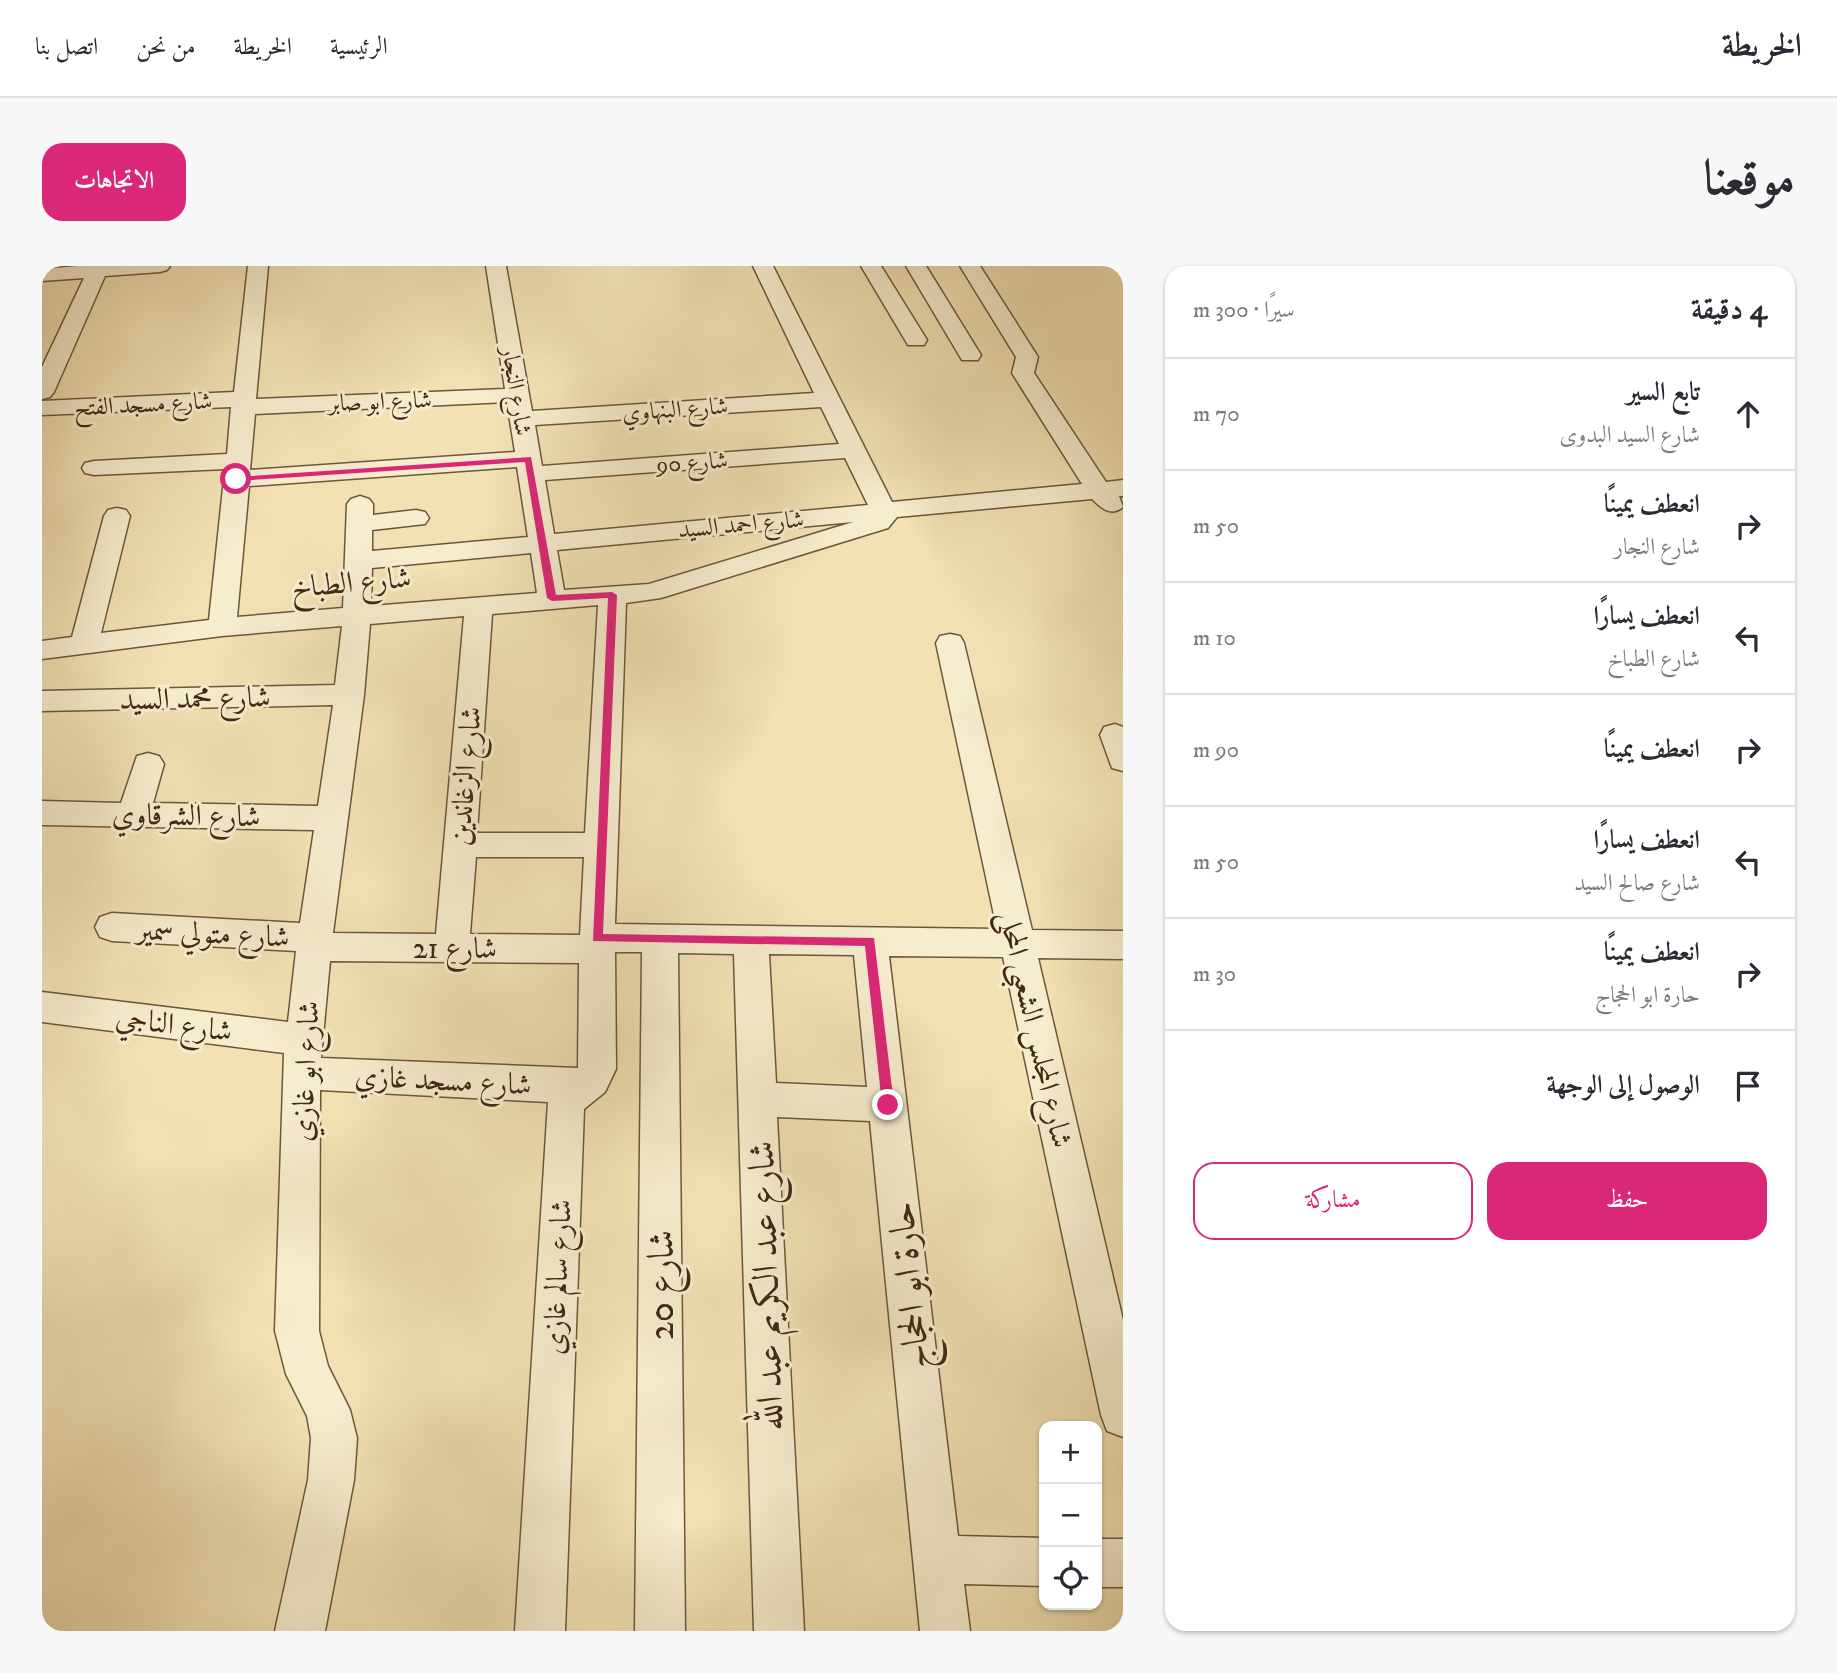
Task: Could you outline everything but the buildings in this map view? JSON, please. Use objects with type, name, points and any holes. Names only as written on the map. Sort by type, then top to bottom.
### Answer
[{"type":"street","points":[[42,275],[160,266]]},
{"type":"street","points":[[222,627],[258,266]]},
{"type":"street","name":"شارع النجار","points":[[496,266],[552,598]]},
{"type":"street","points":[[762,266],[884,511]]},
{"type":"street","points":[[871,266],[916,340]]},
{"type":"street","points":[[916,266],[970,355]]},
{"type":"street","points":[[970,266],[1027,357],[1023,373],[1111,490],[1123,512]]},
{"type":"street","points":[[42,392],[97,272]]},
{"type":"street","name":"شارع البنهاوي","points":[[520,407],[828,399]]},
{"type":"street","name":"شارع ابو صابر","points":[[243,403],[520,407]]},
{"type":"street","name":"شارع مسجد الفتح","points":[[42,408],[243,403]]},
{"type":"street","name":"شارع 90","points":[[94,468],[237,470],[529,466],[852,450]]},
{"type":"street","name":"شارع احمد السيد","points":[[358,561],[1111,490]]},
{"type":"street","name":"شارع الطباخ","points":[[42,650],[222,627],[666,589],[879,522],[884,518],[884,511]]},
{"type":"street","name":"شارع ابو غازي","points":[[300,1631],[331,1480],[334,1438],[328,1410],[307,1374],[297,1331],[303,1057],[314,943],[349,695],[357,615],[360,514],[416,518]]},
{"type":"street","points":[[84,644],[117,516]]},
{"type":"street","name":"شارع سالم غازي","points":[[540,1631],[565,1105],[572,1095],[596,1076],[597,1069],[597,944],[612,595]]},
{"type":"street","name":"شارع الزغاندين","points":[[452,948],[480,605]]},
{"type":"street","name":"شارع المجلس الشعبى المحلى","points":[[950,643],[1123,1415]]},
{"type":"street","name":"شارع محمد السيد","points":[[42,701],[349,695]]},
{"type":"street","points":[[134,815],[148,764]]},
{"type":"street","name":"شارع الشرقاوي","points":[[42,813],[331,818]]},
{"type":"street","points":[[460,845],[601,845]]},
{"type":"street","name":"شارع متولي سمير","points":[[112,927],[314,943]]},
{"type":"street","name":"شارع 21","points":[[314,943],[452,948],[597,944],[660,939],[1123,944]]},
{"type":"street","name":"شارع 20","points":[[660,939],[660,1631]]},
{"type":"street","name":"شارع عبد الكريم عبد الله","points":[[751,940],[779,1631]]},
{"type":"street","name":"حارة ابو الحجاج","points":[[870,942],[945,1631]]},
{"type":"street","name":"شارع الناجي","points":[[42,1007],[303,1057]]},
{"type":"street","name":"شارع مسجد غازي","points":[[303,1057],[585,1087]]},
{"type":"street","points":[[758,1099],[888,1105]]},
{"type":"street","points":[[937,1559],[1039,1562]]},
{"type":"street","points":[[1102,1563],[1123,1563]]},
{"type":"route","points":[[236,479],[528,459],[552,598],[612,595],[597,938],[870,942],[888,1105]]}]
